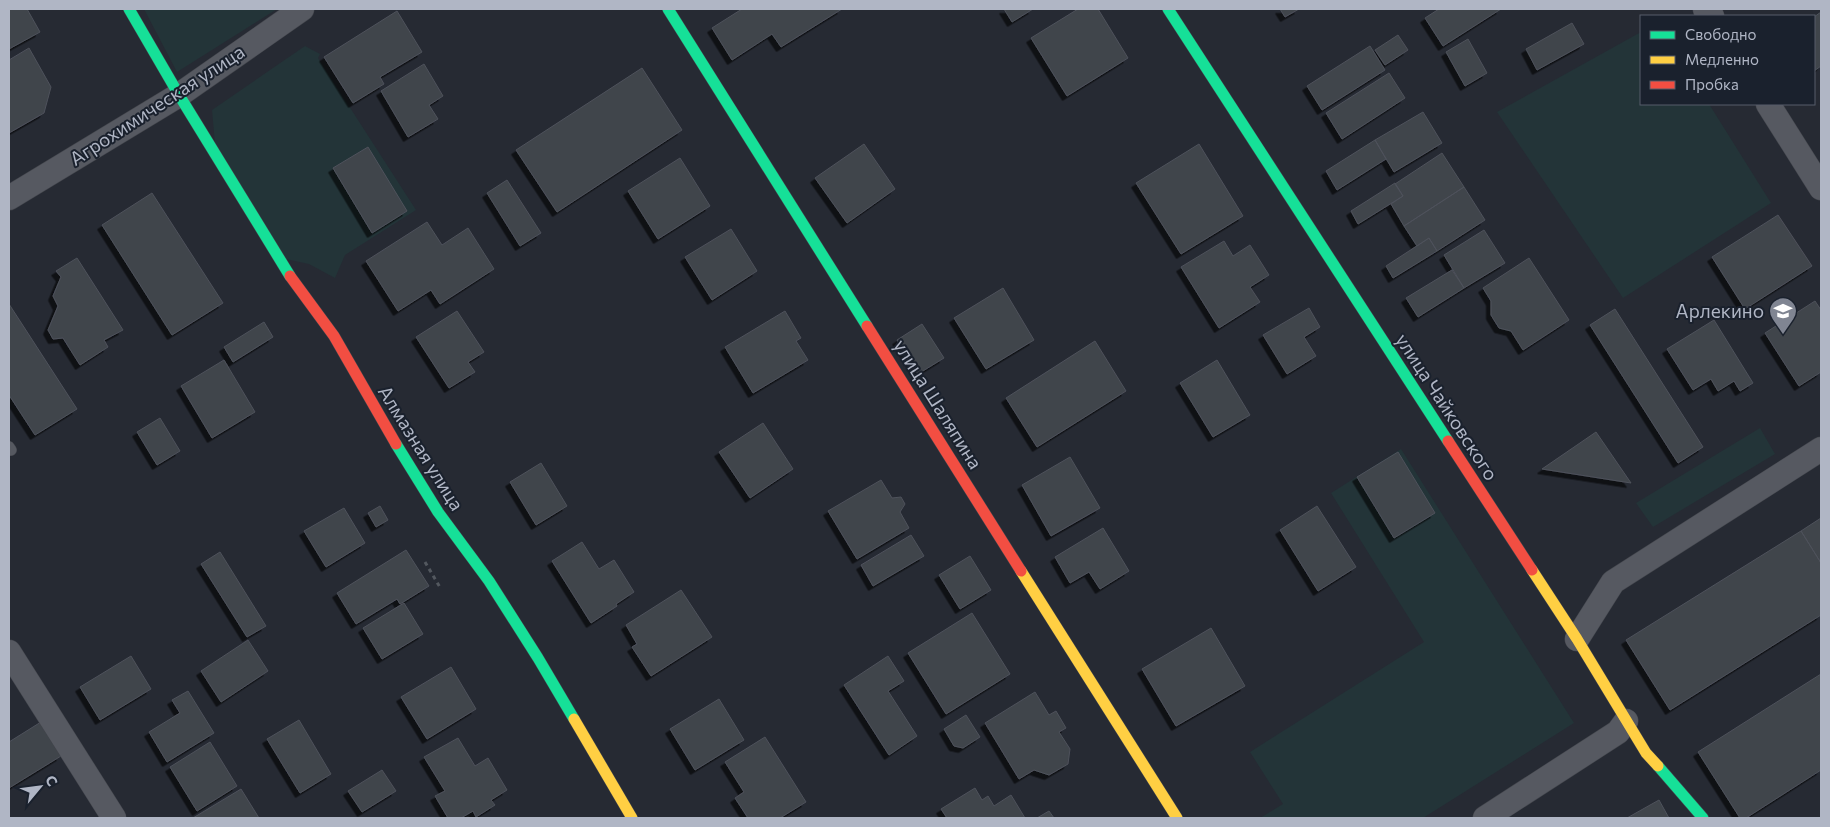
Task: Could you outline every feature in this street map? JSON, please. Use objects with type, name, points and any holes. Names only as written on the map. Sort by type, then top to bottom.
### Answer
[{"type":"street","name":"Алмазная улица","points":[[129,9],[178,95],[288,273],[334,336],[388,432],[433,504],[489,581],[538,658],[632,818]]},
{"type":"street","name":"Агрохимическая улица","points":[[9,198],[178,95],[302,9]]},
{"type":"street","name":"улица Шаляпина","points":[[668,9],[1177,818]]},
{"type":"street","name":"улица Чайковского","points":[[1168,9],[1577,640],[1646,753],[1703,818]]},
{"type":"street","points":[[1769,105],[1821,188]]},
{"type":"street","points":[[1577,640],[1613,582],[1821,449]]},
{"type":"street","points":[[9,652],[114,818]]},
{"type":"street","points":[[1485,818],[1618,732],[1626,721]]},
{"type":"path","points":[[425,562],[441,589]]},
{"type":"shaded area","points":[[144,9],[277,9],[177,72]]},
{"type":"shaded area","points":[[1640,33],[1640,105],[1710,105],[1771,203],[1623,298],[1497,112]]},
{"type":"shaded area","points":[[305,46],[320,54],[318,58],[416,210],[345,255],[335,278],[309,264],[281,258],[215,144],[212,110]]},
{"type":"shaded area","points":[[1760,428],[1775,454],[1653,527],[1636,503]]},
{"type":"shaded area","points":[[1401,449],[1574,723],[1423,818],[1260,818],[1283,804],[1250,752],[1424,642],[1331,493]]},
{"type":"building","points":[[9,9],[27,9],[40,32],[9,49]]},
{"type":"building","points":[[742,9],[842,9],[781,47],[772,34],[732,60],[712,28]]},
{"type":"building","points":[[1004,9],[1033,9],[1012,22]]},
{"type":"building","points":[[1078,9],[1098,9],[1128,58],[1067,96],[1031,38]]},
{"type":"building","points":[[1280,9],[1299,9],[1285,17]]},
{"type":"building","points":[[1439,9],[1501,9],[1443,46],[1425,18]]},
{"type":"building","points":[[397,11],[422,52],[380,77],[384,84],[353,103],[324,57]]},
{"type":"building","points":[[1821,12],[1821,66],[1815,70],[1815,16]]},
{"type":"building","points":[[1572,23],[1584,44],[1537,70],[1526,49]]},
{"type":"building","points":[[1398,35],[1408,50],[1385,65],[1375,50]]},
{"type":"building","points":[[1468,39],[1487,73],[1465,86],[1446,52]]},
{"type":"building","points":[[1370,46],[1385,70],[1322,110],[1307,86]]},
{"type":"building","points":[[29,48],[51,87],[44,113],[9,133],[9,60]]},
{"type":"building","points":[[424,64],[443,96],[429,105],[438,119],[408,137],[381,91]]},
{"type":"building","points":[[642,68],[682,130],[557,212],[516,150]]},
{"type":"building","points":[[1389,73],[1405,98],[1342,139],[1326,113]]},
{"type":"building","points":[[1423,112],[1442,143],[1394,172],[1375,140]]},
{"type":"building","points":[[1375,140],[1386,159],[1337,190],[1326,171]]},
{"type":"building","points":[[864,144],[895,189],[847,223],[815,178]]},
{"type":"building","points":[[1199,144],[1243,216],[1181,254],[1136,183]]},
{"type":"building","points":[[368,147],[407,211],[372,233],[333,168]]},
{"type":"building","points":[[1442,153],[1464,187],[1404,226],[1391,204],[1403,196],[1395,184]]},
{"type":"building","points":[[680,158],[710,206],[658,239],[628,191]]},
{"type":"building","points":[[507,180],[541,233],[520,246],[487,193]]},
{"type":"building","points":[[1395,183],[1403,196],[1358,224],[1351,211]]},
{"type":"building","points":[[1464,187],[1485,220],[1437,251],[1429,238],[1417,246],[1404,226]]},
{"type":"building","points":[[152,193],[223,303],[172,335],[102,225]]},
{"type":"building","points":[[1778,215],[1812,266],[1745,309],[1712,257]]},
{"type":"building","points":[[427,222],[442,245],[468,228],[494,269],[440,304],[431,290],[398,311],[366,261]]},
{"type":"building","points":[[731,229],[757,271],[712,300],[685,257]]},
{"type":"building","points":[[1484,230],[1505,263],[1464,288],[1444,255]]},
{"type":"building","points":[[1429,238],[1437,251],[1393,278],[1386,266]]},
{"type":"building","points":[[1224,241],[1233,256],[1250,245],[1269,275],[1250,287],[1260,302],[1219,328],[1181,267]]},
{"type":"building","points":[[77,258],[123,330],[104,340],[108,347],[80,365],[63,338],[53,339],[48,330],[58,306],[53,296],[61,277],[56,271]]},
{"type":"building","points":[[1529,258],[1569,320],[1523,350],[1511,331],[1499,328],[1491,315],[1491,301],[1483,288]]},
{"type":"building","points":[[1452,270],[1464,288],[1418,317],[1406,298]]},
{"type":"building","points":[[1003,288],[1034,340],[986,369],[954,318]]},
{"type":"building","points":[[1815,301],[1821,310],[1821,372],[1799,386],[1765,333]]},
{"type":"building","points":[[9,304],[77,409],[35,435],[9,395]]},
{"type":"building","points":[[1309,308],[1320,327],[1304,337],[1316,356],[1287,374],[1263,335]]},
{"type":"building","points":[[1615,309],[1703,447],[1678,463],[1590,325]]},
{"type":"building","points":[[457,311],[484,352],[468,362],[475,372],[449,388],[416,337]]},
{"type":"building","points":[[785,311],[801,338],[796,341],[808,360],[753,393],[725,347]]},
{"type":"building","points":[[1714,320],[1753,383],[1740,391],[1734,381],[1718,391],[1711,379],[1693,390],[1667,349]]},
{"type":"building","points":[[264,322],[273,337],[233,362],[224,347]]},
{"type":"building","points":[[922,324],[944,358],[918,374],[897,340]]},
{"type":"building","points":[[1095,341],[1126,391],[1037,447],[1006,398]]},
{"type":"building","points":[[224,360],[255,412],[212,438],[181,386]]},
{"type":"building","points":[[1217,360],[1250,415],[1213,437],[1180,383]]},
{"type":"building","points":[[160,418],[180,451],[157,465],[137,432]]},
{"type":"building","points":[[763,423],[793,469],[750,498],[719,452]]},
{"type":"building","points":[[1596,432],[1631,483],[1542,469]]},
{"type":"building","points":[[1398,452],[1435,513],[1394,538],[1357,477]]},
{"type":"building","points":[[1070,457],[1100,508],[1051,536],[1022,485]]},
{"type":"building","points":[[541,463],[567,506],[536,525],[510,482]]},
{"type":"building","points":[[881,480],[892,498],[901,497],[905,504],[900,512],[909,528],[857,559],[828,511]]},
{"type":"building","points":[[380,506],[388,520],[376,527],[368,513]]},
{"type":"building","points":[[1317,506],[1356,567],[1318,591],[1280,530]]},
{"type":"building","points":[[344,508],[365,543],[326,567],[304,531]]},
{"type":"building","points":[[1821,518],[1821,563],[1801,531]]},
{"type":"building","points":[[1103,528],[1129,571],[1100,589],[1089,572],[1070,583],[1055,557]]},
{"type":"building","points":[[1801,531],[1821,563],[1821,615],[1670,710],[1626,640]]},
{"type":"building","points":[[911,535],[924,556],[873,586],[861,565]]},
{"type":"building","points":[[582,542],[599,569],[614,560],[634,592],[591,623],[552,561]]},
{"type":"building","points":[[406,550],[429,586],[400,604],[397,599],[356,624],[337,593]]},
{"type":"building","points":[[220,552],[266,626],[247,637],[201,564]]},
{"type":"building","points":[[970,556],[991,590],[960,609],[939,575]]},
{"type":"building","points":[[681,590],[712,637],[651,676],[632,647],[637,644],[626,625]]},
{"type":"building","points":[[404,603],[423,634],[382,659],[363,628]]},
{"type":"building","points":[[972,613],[1010,674],[946,714],[908,653]]},
{"type":"building","points":[[1211,628],[1245,686],[1176,726],[1142,669]]},
{"type":"building","points":[[248,640],[268,671],[221,702],[201,671]]},
{"type":"building","points":[[131,656],[151,689],[100,720],[80,687]]},
{"type":"building","points":[[888,656],[904,681],[888,691],[917,736],[889,755],[844,685]]},
{"type":"building","points":[[451,667],[476,709],[427,739],[401,697]]},
{"type":"building","points":[[1821,674],[1821,770],[1746,818],[1740,818],[1698,752]]},
{"type":"building","points":[[188,691],[214,733],[167,762],[149,732],[180,713],[172,700]]},
{"type":"building","points":[[1035,692],[1049,715],[1056,711],[1066,728],[1059,732],[1070,749],[1068,764],[1049,775],[1034,770],[1019,779],[985,723]]},
{"type":"building","points":[[719,699],[744,740],[695,770],[670,729]]},
{"type":"building","points":[[966,715],[980,737],[963,748],[954,746],[944,729]]},
{"type":"building","points":[[299,720],[331,774],[300,793],[267,739]]},
{"type":"building","points":[[41,722],[61,756],[9,788],[9,742]]},
{"type":"building","points":[[765,737],[806,802],[780,818],[748,818],[735,798],[744,792],[725,762]]},
{"type":"building","points":[[458,738],[475,766],[488,758],[507,790],[491,800],[495,805],[476,817],[473,811],[461,818],[448,818],[435,796],[445,791],[424,757]]},
{"type":"building","points":[[210,742],[237,786],[197,811],[170,767]]},
{"type":"building","points":[[382,770],[396,791],[362,812],[348,791]]},
{"type":"building","points":[[975,788],[982,800],[988,796],[994,806],[1011,795],[1025,818],[947,818],[941,809]]},
{"type":"building","points":[[241,789],[259,818],[193,818]]},
{"type":"building","points":[[1659,800],[1669,818],[1627,818]]},
{"type":"building","points":[[1049,811],[1054,818],[1037,818]]},
{"type":"traffic: fast","points":[[129,9],[179,95],[290,276]]},
{"type":"traffic: fast","points":[[668,9],[867,326]]},
{"type":"traffic: fast","points":[[1168,9],[1448,441]]},
{"type":"traffic: fast","points":[[396,444],[438,512],[489,581],[574,719]]},
{"type":"traffic: fast","points":[[1658,766],[1703,818]]},
{"type":"traffic: slow","points":[[1532,570],[1577,639],[1646,753],[1658,766]]},
{"type":"traffic: slow","points":[[1021,571],[1177,818]]},
{"type":"traffic: slow","points":[[574,719],[632,818]]},
{"type":"traffic: jam","points":[[290,276],[334,336],[396,444]]},
{"type":"traffic: jam","points":[[867,326],[1021,571]]},
{"type":"traffic: jam","points":[[1448,441],[1532,570]]},
{"type":"place","name":"Арлекино","points":[[1783,335]]}]
